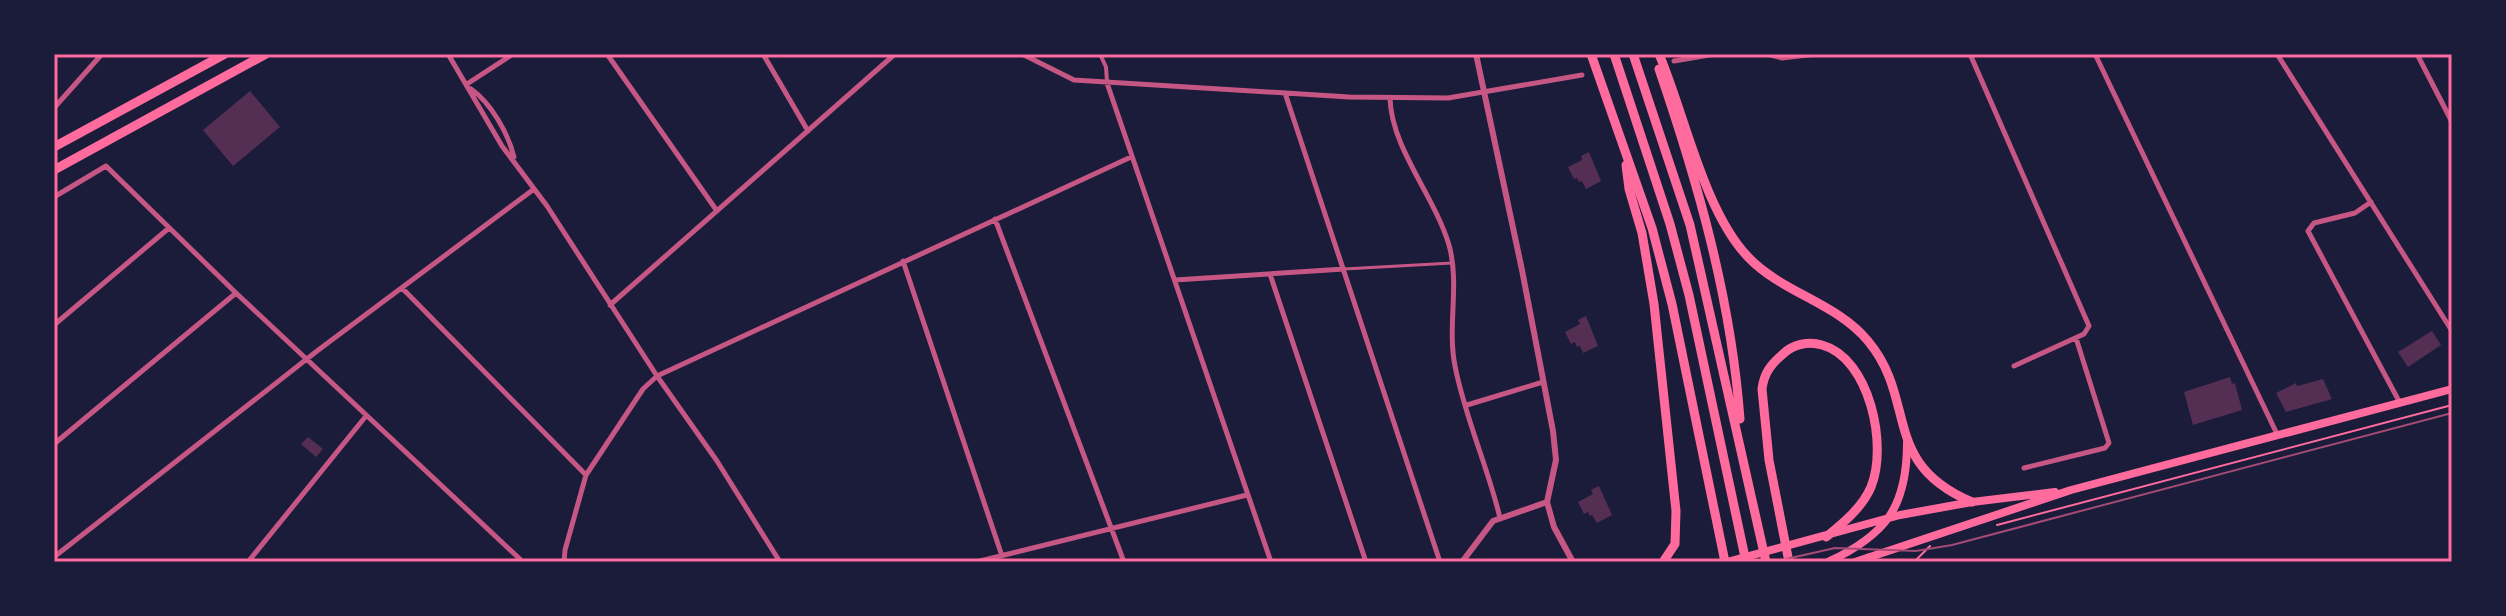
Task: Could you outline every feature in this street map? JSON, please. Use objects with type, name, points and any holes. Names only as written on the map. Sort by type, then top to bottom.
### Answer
[{"type":"highway","points":[[54,147],[225,54]]},
{"type":"highway","points":[[54,170],[266,54]]},
{"type":"highway","points":[[1591,54],[1652,228],[1672,304],[1726,562]]},
{"type":"highway","points":[[1614,54],[1670,224],[1689,295],[1746,562]]},
{"type":"highway","points":[[1633,54],[1690,225],[1766,562]]},
{"type":"highway","points":[[1656,54],[1705,214],[1736,368],[1742,451]]},
{"type":"highway","points":[[1656,54],[1676,93],[1711,199],[1732,238],[1772,278],[1832,311],[1868,341],[1889,380],[1907,443],[1924,470],[1939,485],[1972,502]]},
{"type":"highway","points":[[1623,146],[1654,304],[1676,511],[1675,544],[1663,562]]},
{"type":"highway","points":[[1789,562],[1761,403],[1763,379],[1771,364],[1787,350],[1803,343],[1819,343],[1837,350],[1852,364],[1859,375],[1878,444],[1876,473],[1867,495],[1855,511],[1826,537]]},
{"type":"main road","points":[[1855,562],[2071,490],[2452,389]]},
{"type":"main road","points":[[1828,562],[1856,549],[1889,518],[1902,493],[1907,473],[1907,443]]},
{"type":"main road","points":[[1726,562],[1889,518],[1972,502],[2071,490]]},
{"type":"street","points":[[54,108],[102,54]]},
{"type":"street","points":[[448,54],[468,86],[481,96],[510,141],[515,161],[717,461],[780,562]]},
{"type":"street","points":[[468,86],[513,54]]},
{"type":"street","points":[[607,54],[717,211]]},
{"type":"street","points":[[763,54],[808,131]]},
{"type":"street","points":[[610,305],[895,54]]},
{"type":"street","points":[[1022,54],[1074,80],[1390,99],[1448,98],[1582,75]]},
{"type":"street","points":[[1100,54],[1131,157],[1271,562]]},
{"type":"street","points":[[1476,54],[1556,451],[1547,502],[1554,527],[1573,562]]},
{"type":"street","points":[[1674,61],[1715,54]]},
{"type":"street","points":[[1767,54],[1782,58],[1816,54]]},
{"type":"street","points":[[1970,54],[2089,326],[2084,334],[2014,366]]},
{"type":"street","points":[[2095,54],[2278,435]]},
{"type":"street","points":[[2277,54],[2452,331]]},
{"type":"street","points":[[2417,54],[2452,122]]},
{"type":"street","points":[[1285,93],[1440,562]]},
{"type":"street","points":[[1390,99],[1394,129],[1437,212],[1453,263],[1454,366],[1500,518]]},
{"type":"street","points":[[564,562],[586,475],[643,389],[657,376],[1131,157]]},
{"type":"street","points":[[54,197],[106,166],[236,293],[523,562]]},
{"type":"street","points":[[54,557],[308,359],[534,189]]},
{"type":"street","points":[[2371,202],[2355,213],[2314,223],[2308,231],[2400,403]]},
{"type":"street","points":[[995,219],[1124,562]]},
{"type":"street","points":[[54,325],[169,228]]},
{"type":"street","points":[[903,261],[1002,556]]},
{"type":"street","points":[[1175,280],[1344,269]]},
{"type":"street","points":[[1270,274],[1366,562]]},
{"type":"street","points":[[402,288],[586,475]]},
{"type":"street","points":[[54,444],[236,293]]},
{"type":"street","points":[[2024,468],[2105,448],[2109,443],[2076,338]]},
{"type":"street","points":[[1467,405],[1543,382]]},
{"type":"street","points":[[248,562],[366,416]]},
{"type":"street","points":[[976,562],[1247,495]]},
{"type":"street","points":[[1462,562],[1487,526],[1500,518],[1547,502]]},
{"type":"lane","points":[[1344,269],[1453,263]]},
{"type":"path","points":[[1993,526],[2452,405]]},
{"type":"path","points":[[1914,562],[1933,543]]},
{"type":"building","points":[[250,91],[280,127],[233,166],[203,130]]},
{"type":"building","points":[[1589,152],[1601,181],[1586,189],[1582,181],[1574,179],[1568,167],[1582,160],[1581,156]]},
{"type":"building","points":[[1586,316],[1598,346],[1583,353],[1575,342],[1571,344],[1565,332],[1580,324],[1578,320]]},
{"type":"building","points":[[2432,331],[2441,345],[2408,367],[2398,352]]},
{"type":"building","points":[[2230,377],[2232,384],[2235,383],[2242,410],[2193,425],[2184,392]]},
{"type":"building","points":[[2323,379],[2332,399],[2286,412],[2276,393],[2296,383],[2297,386]]},
{"type":"building","points":[[308,437],[323,449],[316,457],[301,444]]},
{"type":"building","points":[[1599,486],[1612,515],[1597,523],[1588,512],[1584,514],[1578,502],[1593,494],[1591,490]]},
{"type":"tram line","points":[[1773,562],[1835,548],[1916,551],[1952,545],[2452,413]]}]
